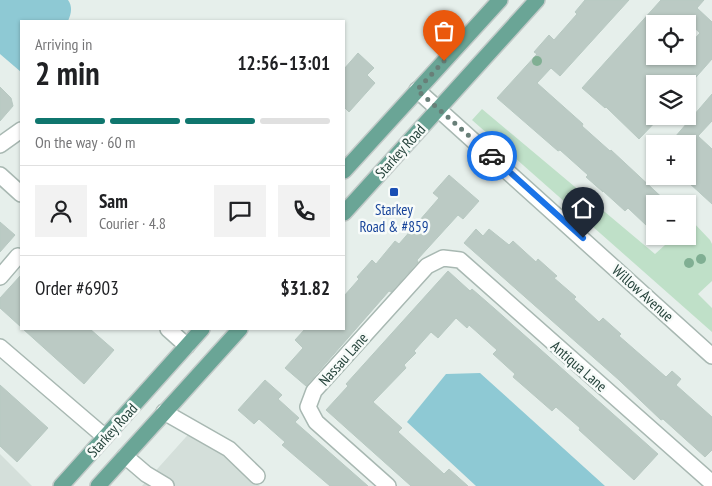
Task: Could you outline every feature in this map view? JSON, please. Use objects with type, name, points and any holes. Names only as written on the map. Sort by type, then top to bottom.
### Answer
[{"type":"main road","name":"Starkey Road","points":[[345,171],[500,0]]},
{"type":"main road","name":"Starkey Road","points":[[345,212],[537,0]]},
{"type":"main road","name":"Starkey Road","points":[[61,486],[201,330]]},
{"type":"main road","name":"Starkey Road","points":[[98,486],[239,330]]},
{"type":"street","name":"Willow Avenue","points":[[417,90],[712,356]]},
{"type":"street","points":[[0,145],[20,131]]},
{"type":"street","points":[[0,175],[20,193]]},
{"type":"street","points":[[0,277],[18,256]]},
{"type":"street","name":"Antiqua Lane","points":[[443,258],[460,260],[712,483]]},
{"type":"street","name":"Nassau Lane","points":[[388,486],[316,422],[308,407],[314,391],[327,376],[427,266],[443,258]]},
{"type":"street","points":[[169,330],[187,346]]},
{"type":"street","points":[[0,346],[105,437]]},
{"type":"street","points":[[164,412],[229,449],[257,476]]},
{"type":"street","points":[[125,456],[146,474],[166,486]]},
{"type":"shaded area","points":[[194,428],[260,486],[142,486]]},
{"type":"shaded area","points":[[0,454],[32,486],[0,486]]},
{"type":"green space","points":[[482,109],[655,254],[665,245],[696,245],[696,225],[712,244],[712,281],[698,294],[712,308],[712,332],[472,120]]},
{"type":"water","points":[[0,0],[68,0],[71,5],[68,20],[20,20],[20,71],[0,54]]},
{"type":"water","points":[[480,373],[605,486],[476,486],[407,422],[446,374]]},
{"type":"building","points":[[585,0],[629,0],[560,76],[551,68],[537,83],[646,183],[646,185],[649,185],[659,195],[646,195],[646,225],[628,208],[625,211],[586,177],[588,175],[560,150],[558,151],[497,98],[537,54],[534,52],[549,35],[554,40],[577,14],[575,12]]},
{"type":"building","points":[[661,0],[704,0],[697,8],[712,22],[712,59],[696,77],[696,75],[646,75],[646,125],[652,125],[639,139],[582,88],[646,17],[646,65],[696,65],[696,37],[700,33],[696,29],[696,15],[648,15]]},
{"type":"building","points":[[358,53],[374,68],[367,75],[375,83],[349,112],[345,108],[345,68]]},
{"type":"building","points":[[0,87],[11,98],[13,106],[0,121]]},
{"type":"building","points":[[712,94],[712,121],[698,136],[712,149],[712,204],[691,185],[696,185],[696,135],[677,135],[685,125],[696,125],[696,113]]},
{"type":"building","points":[[449,175],[479,201],[463,219],[458,215],[306,386],[285,368],[303,348],[295,340],[304,330],[345,330],[345,295],[372,260],[376,264],[395,241],[399,244],[439,198],[433,193]]},
{"type":"building","points":[[0,222],[15,235],[0,252]]},
{"type":"building","points":[[476,229],[483,236],[489,229],[509,245],[513,241],[536,262],[538,259],[557,276],[554,278],[576,297],[574,299],[599,322],[603,318],[621,334],[619,336],[666,377],[672,371],[681,379],[676,385],[712,417],[712,450],[705,457],[663,419],[661,420],[619,380],[464,243]]},
{"type":"building","points":[[448,271],[470,291],[472,289],[495,309],[658,454],[634,480],[556,407],[552,411],[513,377],[515,374],[493,354],[497,350],[469,325],[467,328],[456,318],[438,338],[431,332],[414,351],[416,353],[404,365],[406,368],[373,402],[402,428],[398,432],[444,474],[449,469],[468,486],[411,486],[326,410],[348,386],[346,384]]},
{"type":"building","points":[[20,276],[20,326],[0,308],[0,298]]},
{"type":"building","points":[[24,330],[91,330],[114,350],[84,384]]},
{"type":"building","points":[[265,380],[282,395],[278,399],[299,418],[295,422],[368,486],[330,486],[282,445],[285,442],[259,419],[254,424],[238,410]]},
{"type":"building","points":[[0,385],[48,428],[17,462],[0,446]]},
{"type":"way so far","points":[[444,61],[417,90],[492,156]]},
{"type":"place","name":"Starkey Road & #859","points":[[394,192]]},
{"type":"route","points":[[492,156],[583,238]]}]
